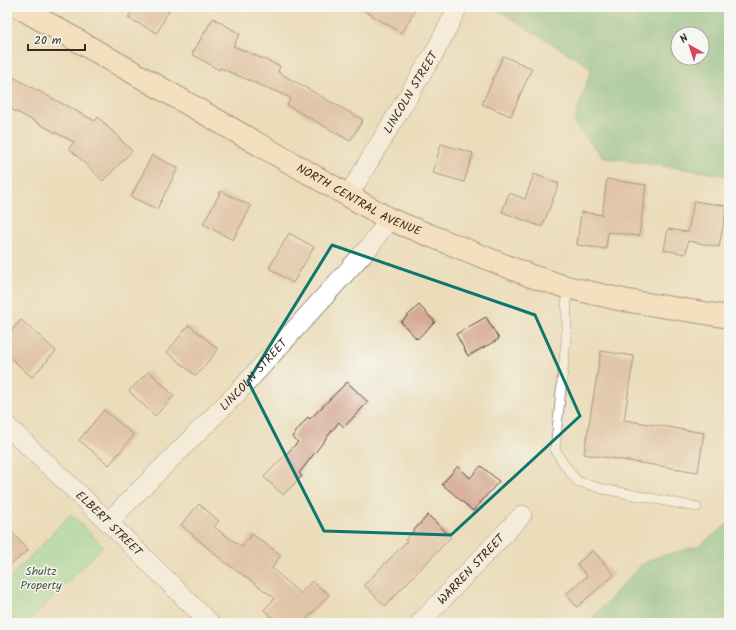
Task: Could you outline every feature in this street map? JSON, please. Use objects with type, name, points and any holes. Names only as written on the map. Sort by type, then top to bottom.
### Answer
[{"type":"main road","name":"NORTH CENTRAL AVENUE","points":[[19,7],[389,219],[531,276],[566,287],[623,300],[729,316]]},
{"type":"street","name":"LINCOLN STREET","points":[[348,196],[436,50],[458,7]]},
{"type":"street","name":"LINCOLN STREET","points":[[108,522],[240,390],[370,246],[389,219]]},
{"type":"street","name":"ELBERT STREET","points":[[7,426],[108,522],[210,623]]},
{"type":"street","name":"WARREN STREET","points":[[420,623],[522,515]]},
{"type":"lane","points":[[566,287],[567,330],[555,449],[563,463],[577,481],[602,489],[697,507]]},
{"type":"highlighted area","points":[[332,245],[535,315],[580,416],[451,535],[324,531],[248,381]]},
{"type":"green space","points":[[492,7],[729,7],[729,176],[602,157],[574,123],[591,68]]},
{"type":"green space","name":"Shultz Property","points":[[71,514],[103,546],[28,623],[7,623],[7,581]]},
{"type":"green space","points":[[729,523],[729,623],[588,623],[641,565],[657,557],[699,546]]},
{"type":"building","points":[[134,7],[171,7],[157,33],[128,18]]},
{"type":"building","points":[[358,7],[417,7],[402,33]]},
{"type":"building","points":[[213,18],[240,34],[233,46],[280,66],[278,72],[363,120],[350,141],[287,105],[291,98],[220,68],[219,70],[192,54]]},
{"type":"building","points":[[503,56],[532,68],[511,116],[482,104]]},
{"type":"building","points":[[7,73],[95,121],[98,117],[132,151],[103,181],[69,148],[74,142],[7,107]]},
{"type":"building","points":[[441,144],[473,153],[464,182],[433,173]]},
{"type":"building","points":[[152,155],[178,168],[157,209],[131,197]]},
{"type":"building","points":[[534,174],[559,184],[542,227],[502,212],[509,193],[525,199]]},
{"type":"building","points":[[607,179],[646,185],[639,236],[608,232],[606,249],[577,245],[581,212],[602,215]]},
{"type":"building","points":[[221,191],[251,206],[233,240],[203,224]]},
{"type":"building","points":[[694,201],[727,206],[719,247],[688,241],[686,254],[664,250],[668,229],[688,232]]},
{"type":"building","points":[[289,233],[314,247],[293,283],[269,268]]},
{"type":"building","points":[[419,305],[435,322],[417,339],[401,322]]},
{"type":"building","points":[[486,317],[499,339],[468,356],[456,334]]},
{"type":"building","points":[[21,320],[56,351],[32,377],[7,355],[7,336]]},
{"type":"building","points":[[189,325],[218,349],[196,376],[167,352]]},
{"type":"building","points":[[601,351],[634,356],[624,420],[704,433],[698,472],[584,454]]},
{"type":"building","points":[[149,371],[174,396],[155,416],[129,391]]},
{"type":"building","points":[[347,382],[368,402],[344,427],[339,422],[299,473],[302,476],[283,495],[264,477],[298,442],[292,437],[308,417],[310,419]]},
{"type":"building","points":[[104,410],[134,435],[109,465],[79,440]]},
{"type":"building","points":[[458,466],[470,478],[481,466],[499,481],[473,511],[442,484]]},
{"type":"building","points":[[199,504],[219,521],[214,527],[242,547],[252,534],[281,555],[272,568],[300,594],[312,581],[329,595],[303,623],[279,623],[264,610],[275,598],[223,561],[181,525]]},
{"type":"building","points":[[428,515],[451,537],[385,606],[364,585],[407,541],[405,540]]},
{"type":"building","points":[[7,527],[28,550],[7,568]]},
{"type":"building","points":[[593,550],[614,575],[577,607],[566,594],[587,576],[577,564]]}]
